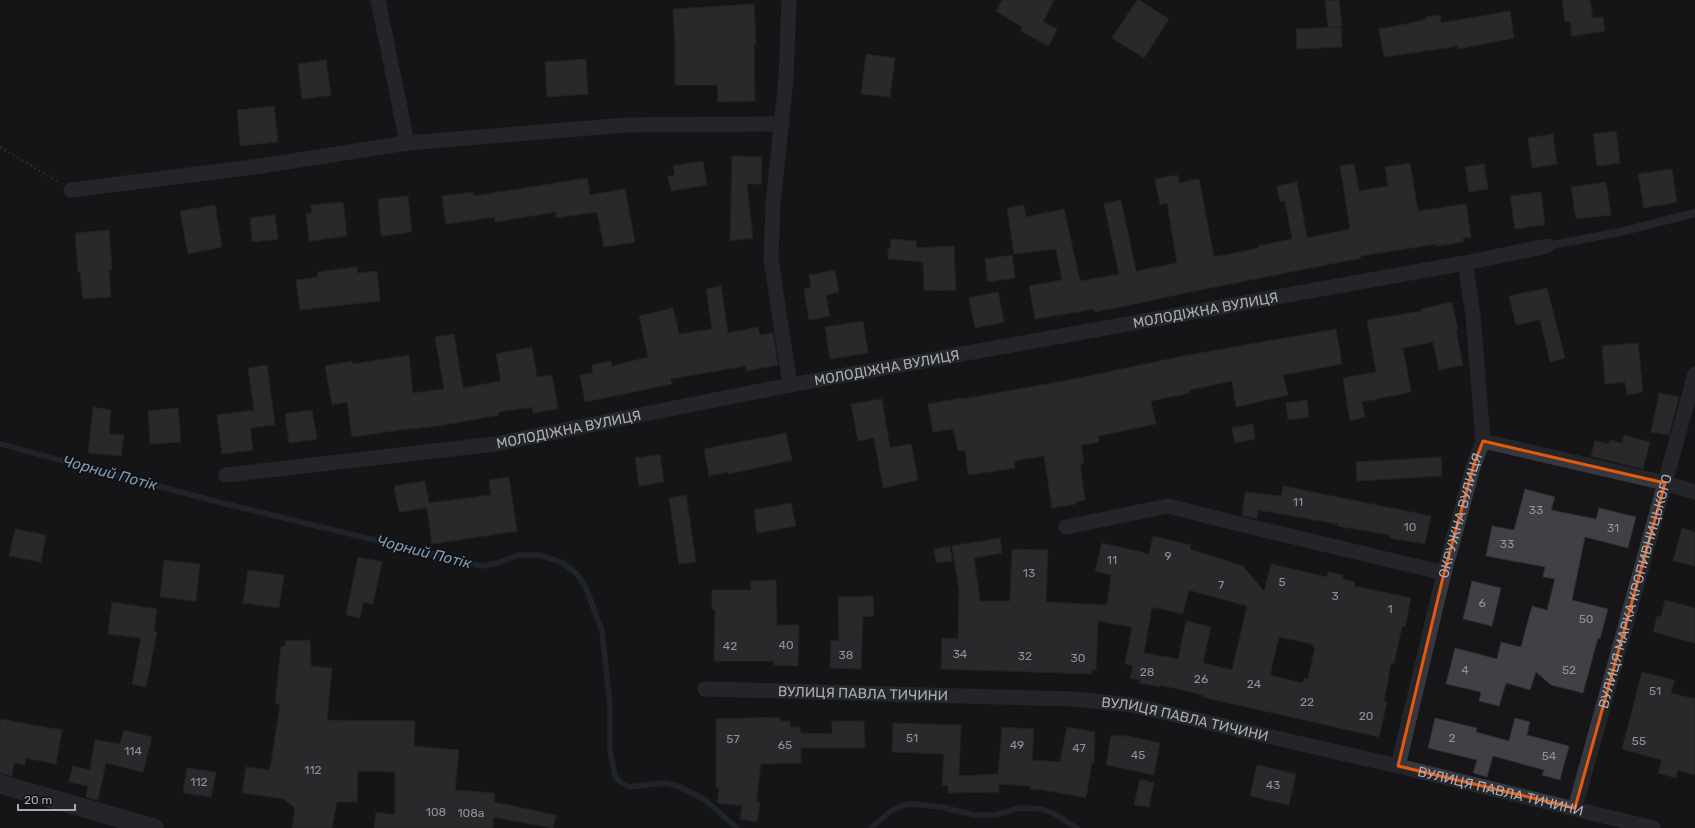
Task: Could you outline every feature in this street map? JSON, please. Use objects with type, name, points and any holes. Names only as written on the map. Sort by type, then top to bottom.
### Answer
[{"type":"street","points":[[378,0],[407,143]]},
{"type":"street","points":[[789,0],[786,79],[773,204],[771,259],[790,385]]},
{"type":"street","points":[[71,190],[261,166],[407,143],[626,125],[781,124]]},
{"type":"street","name":"МОЛОДІЖНА ВУЛИЦЯ","points":[[226,476],[495,444],[790,385],[1465,263],[1547,246]]},
{"type":"street","name":"ОКРУЖНА ВУЛИЦЯ","points":[[1398,766],[1444,573],[1474,464],[1484,441],[1473,315],[1465,263]]},
{"type":"street","name":"ВУЛИЦЯ МАРКА КРОПИВНИЦЬКОГО","points":[[1575,808],[1695,374]]},
{"type":"street","points":[[1484,441],[1665,483],[1695,492]]},
{"type":"street","points":[[1066,527],[1168,506],[1444,573]]},
{"type":"street","name":"ВУЛИЦЯ ПАВЛА ТИЧИНИ","points":[[705,689],[1074,698],[1132,705],[1398,766],[1653,828]]},
{"type":"street","points":[[0,784],[144,827]]},
{"type":"lane","points":[[1547,246],[1620,232],[1695,213]]},
{"type":"path","points":[[0,147],[71,190]]},
{"type":"highlighted area","points":[[1483,441],[1665,483],[1575,808],[1398,766],[1444,573],[1474,464]]},
{"type":"building","points":[[1002,0],[1054,0],[1043,22],[1057,29],[1049,46],[1020,31],[1022,27],[996,11]]},
{"type":"building","points":[[1137,0],[1169,19],[1144,58],[1112,38]]},
{"type":"building","points":[[1339,0],[1342,26],[1328,28],[1325,1]]},
{"type":"building","points":[[1562,0],[1590,0],[1593,18],[1603,17],[1605,31],[1572,36],[1570,21],[1565,22]]},
{"type":"building","points":[[754,4],[756,44],[754,44],[755,101],[718,102],[717,85],[675,85],[673,9]]},
{"type":"building","points":[[1510,11],[1514,38],[1458,49],[1458,46],[1384,57],[1379,29],[1426,20],[1426,17],[1440,15],[1441,23]]},
{"type":"building","points":[[1341,27],[1342,47],[1297,49],[1296,29]]},
{"type":"building","points":[[866,54],[895,58],[890,97],[861,94]]},
{"type":"building","points":[[586,59],[588,94],[547,97],[545,62]]},
{"type":"building","points":[[326,60],[331,95],[302,99],[298,64]]},
{"type":"building","points":[[274,106],[278,142],[240,146],[237,110]]},
{"type":"building","points":[[1616,131],[1620,163],[1597,166],[1593,134]]},
{"type":"building","points":[[1553,134],[1557,164],[1532,168],[1528,138]]},
{"type":"building","points":[[732,156],[762,157],[761,184],[747,184],[753,238],[730,241]]},
{"type":"building","points":[[703,161],[707,185],[671,191],[668,176],[675,175],[673,166]]},
{"type":"building","points":[[1410,163],[1418,211],[1466,204],[1471,237],[1463,238],[1463,242],[1437,246],[1437,244],[1360,256],[1361,258],[1095,312],[1094,309],[1035,319],[1029,286],[1062,280],[1056,249],[1014,254],[1007,208],[1024,205],[1026,217],[1064,209],[1080,281],[1119,274],[1104,204],[1121,200],[1136,271],[1177,263],[1167,203],[1160,205],[1155,179],[1178,175],[1179,183],[1199,179],[1214,257],[1259,248],[1258,246],[1292,239],[1285,201],[1280,202],[1277,186],[1297,182],[1307,238],[1350,229],[1340,166],[1354,164],[1359,191],[1388,186],[1385,167]]},
{"type":"building","points":[[1484,164],[1488,189],[1469,192],[1465,167]]},
{"type":"building","points":[[1672,169],[1677,202],[1644,208],[1638,174]]},
{"type":"building","points":[[587,178],[590,195],[625,189],[635,242],[604,247],[597,212],[556,218],[556,212],[495,222],[495,217],[446,224],[442,196],[474,192],[474,196]]},
{"type":"building","points":[[1606,182],[1611,215],[1576,219],[1571,187]]},
{"type":"building","points":[[1541,192],[1545,225],[1515,229],[1510,196]]},
{"type":"building","points":[[408,196],[412,232],[381,236],[378,199]]},
{"type":"building","points":[[343,202],[347,236],[309,241],[306,214],[312,213],[311,205]]},
{"type":"building","points":[[215,205],[222,247],[188,254],[180,211]]},
{"type":"building","points":[[275,215],[278,239],[252,242],[250,218]]},
{"type":"building","points":[[109,230],[112,269],[109,270],[111,297],[83,299],[80,272],[78,272],[75,233]]},
{"type":"building","points":[[891,239],[917,241],[916,248],[954,246],[956,290],[924,291],[923,262],[888,259],[888,249],[890,249]]},
{"type":"building","points":[[1012,255],[1015,278],[988,282],[985,259]]},
{"type":"building","points":[[357,267],[357,273],[377,271],[380,301],[300,310],[296,280],[318,277],[317,272]]},
{"type":"building","points":[[835,270],[839,292],[826,295],[830,316],[809,320],[804,289],[811,288],[809,275]]},
{"type":"building","points":[[721,286],[728,333],[758,327],[760,335],[773,333],[778,365],[746,371],[746,366],[670,379],[672,384],[585,402],[580,375],[593,373],[592,365],[611,361],[612,366],[648,357],[639,316],[673,308],[679,334],[712,329],[706,289]]},
{"type":"building","points":[[1547,288],[1565,358],[1550,362],[1540,320],[1516,325],[1509,296]]},
{"type":"building","points":[[998,292],[1004,322],[975,328],[969,298]]},
{"type":"building","points":[[1452,302],[1463,365],[1439,370],[1433,342],[1403,348],[1411,392],[1362,402],[1365,417],[1350,421],[1343,378],[1376,372],[1367,320],[1422,311],[1421,309]]},
{"type":"building","points":[[863,321],[868,353],[830,359],[825,327]]},
{"type":"building","points":[[1336,329],[1342,364],[1283,375],[1288,395],[1236,407],[1232,381],[1189,390],[1190,393],[1151,401],[1156,424],[1098,436],[1099,442],[1081,445],[1084,463],[1080,464],[1085,500],[1076,502],[1076,504],[1052,508],[1044,456],[1014,461],[1015,468],[968,475],[965,450],[958,451],[953,429],[933,432],[928,404],[1069,380],[1183,356]]},
{"type":"building","points":[[454,334],[463,388],[501,381],[496,354],[532,347],[537,377],[552,375],[558,409],[533,413],[532,407],[498,412],[499,415],[444,425],[352,437],[347,402],[332,405],[325,366],[352,361],[352,364],[409,355],[413,393],[444,389],[435,337]]},
{"type":"building","points":[[1638,343],[1643,392],[1627,395],[1625,382],[1605,384],[1602,346]]},
{"type":"building","points":[[267,365],[275,425],[250,428],[253,450],[222,454],[217,415],[254,410],[248,368]]},
{"type":"building","points":[[1659,393],[1679,397],[1669,435],[1651,432]]},
{"type":"building","points":[[882,399],[890,448],[911,444],[918,480],[883,488],[874,438],[858,441],[851,404]]},
{"type":"building","points":[[1307,400],[1309,417],[1288,420],[1286,403]]},
{"type":"building","points":[[93,407],[111,410],[109,434],[124,435],[121,456],[88,453]]},
{"type":"building","points":[[178,408],[181,442],[150,444],[148,411]]},
{"type":"building","points":[[312,410],[317,439],[289,443],[285,414]]},
{"type":"building","points":[[1253,424],[1255,439],[1235,443],[1232,428]]},
{"type":"building","points":[[786,433],[792,460],[729,474],[728,472],[709,476],[704,449]]},
{"type":"building","points":[[1624,435],[1650,442],[1643,469],[1591,456],[1595,441],[1609,444],[1610,440],[1622,443]]},
{"type":"building","points":[[660,455],[664,482],[639,486],[635,458]]},
{"type":"building","points":[[1441,457],[1442,476],[1357,481],[1356,462]]},
{"type":"building","points":[[509,477],[517,531],[432,544],[427,508],[399,512],[394,486],[425,481],[429,503],[491,495],[489,480]]},
{"type":"building","points":[[1283,486],[1431,516],[1425,544],[1390,538],[1390,535],[1337,526],[1338,524],[1258,510],[1257,519],[1242,515],[1245,492],[1281,496]]},
{"type":"building","points":[[1525,489],[1555,497],[1551,510],[1596,519],[1599,508],[1636,517],[1628,548],[1585,537],[1572,600],[1608,609],[1600,639],[1598,638],[1583,693],[1551,685],[1536,672],[1530,690],[1506,683],[1499,706],[1479,701],[1481,692],[1446,684],[1455,648],[1497,659],[1501,642],[1521,647],[1532,606],[1547,610],[1555,579],[1543,577],[1545,567],[1486,556],[1492,526],[1514,530]]},
{"type":"building","points":[[686,495],[696,562],[679,564],[669,498]]},
{"type":"building","points":[[791,503],[796,526],[757,533],[754,510]]},
{"type":"building","points":[[1682,528],[1695,532],[1695,566],[1673,561]]},
{"type":"building","points":[[15,529],[46,535],[41,562],[9,556]]},
{"type":"building","points":[[1153,536],[1191,545],[1190,549],[1243,566],[1264,591],[1271,564],[1327,577],[1328,572],[1343,575],[1342,579],[1355,582],[1354,586],[1411,598],[1405,627],[1402,627],[1394,664],[1391,663],[1384,702],[1387,702],[1379,737],[1202,697],[1203,695],[1160,685],[1160,687],[1139,683],[1140,680],[1130,678],[1133,666],[1125,664],[1132,627],[1098,621],[1096,670],[1092,670],[1091,674],[941,669],[942,638],[958,639],[959,591],[952,546],[1000,538],[1002,553],[974,558],[980,601],[1010,601],[1012,549],[1048,550],[1046,602],[1107,605],[1111,575],[1095,571],[1102,543],[1149,554]],"holes":[[[1189,590],[1247,606],[1232,670],[1203,663],[1211,627],[1186,621],[1178,659],[1144,653],[1152,607],[1183,614]],[[1279,637],[1313,644],[1312,646],[1315,647],[1308,679],[1304,678],[1303,683],[1270,675]]]},
{"type":"building","points":[[950,546],[952,561],[936,563],[934,549]]},
{"type":"building","points":[[358,557],[382,562],[373,604],[363,602],[360,618],[346,615]]},
{"type":"building","points":[[164,560],[200,564],[196,601],[160,597]]},
{"type":"building","points":[[248,570],[284,575],[279,608],[243,603]]},
{"type":"building","points":[[776,580],[777,625],[799,625],[798,666],[774,665],[774,661],[714,661],[715,609],[712,609],[712,590],[751,590],[751,581]]},
{"type":"building","points":[[1472,581],[1501,588],[1492,626],[1463,619]]},
{"type":"building","points":[[873,596],[874,616],[863,617],[861,669],[830,668],[831,640],[839,641],[838,597]]},
{"type":"building","points":[[1665,600],[1695,608],[1695,643],[1653,632],[1657,616],[1661,617]]},
{"type":"building","points":[[112,602],[157,609],[154,631],[157,632],[146,687],[132,684],[141,638],[108,634]]},
{"type":"building","points":[[310,640],[311,666],[332,668],[327,720],[415,721],[414,746],[459,750],[455,790],[495,793],[494,802],[556,815],[553,828],[493,817],[493,828],[374,828],[376,812],[395,815],[395,772],[358,771],[357,802],[337,802],[332,828],[292,828],[295,808],[284,799],[242,793],[246,767],[270,770],[280,704],[275,704],[281,646],[285,646],[285,641]]},
{"type":"building","points":[[1642,672],[1675,680],[1671,693],[1695,699],[1695,775],[1678,770],[1676,778],[1658,773],[1662,760],[1622,749]]},
{"type":"building","points":[[780,717],[780,721],[790,721],[790,727],[800,727],[801,733],[832,734],[832,721],[864,721],[865,748],[801,748],[801,763],[761,764],[756,802],[760,802],[757,822],[740,819],[742,806],[717,803],[719,788],[716,788],[716,719]]},
{"type":"building","points":[[1435,718],[1477,728],[1476,732],[1509,741],[1515,718],[1530,722],[1527,735],[1569,746],[1560,780],[1542,775],[1544,770],[1493,756],[1487,777],[1473,773],[1477,760],[1428,748]]},
{"type":"building","points":[[0,719],[62,730],[56,764],[26,758],[25,765],[14,763],[12,776],[0,773]]},
{"type":"building","points":[[893,723],[961,725],[959,776],[998,774],[1002,727],[1034,729],[1032,760],[1060,762],[1067,727],[1095,732],[1094,763],[1092,762],[1086,798],[1030,789],[1030,786],[999,784],[999,792],[948,793],[948,786],[942,785],[944,754],[892,752]]},
{"type":"building","points":[[124,730],[152,737],[143,772],[106,763],[98,800],[86,797],[88,786],[69,782],[73,766],[90,770],[95,740],[120,744]]},
{"type":"building","points":[[1111,735],[1123,737],[1123,735],[1160,743],[1154,775],[1106,765]]},
{"type":"building","points":[[1257,765],[1296,774],[1289,805],[1250,796]]},
{"type":"building","points":[[187,768],[216,772],[211,797],[183,793]]},
{"type":"building","points":[[1140,779],[1154,783],[1149,807],[1134,805]]},
{"type":"waterway","name":"Чорний Потік","points":[[0,444],[222,503],[482,566],[498,563],[519,555],[539,555],[561,562],[577,574],[586,588],[602,631],[610,706],[610,751],[615,776],[619,781],[629,787],[664,783],[678,786],[704,799],[737,828]]},
{"type":"waterway","name":"Чорний Потік","points":[[871,828],[892,810],[904,805],[913,804],[941,807],[974,815],[995,815],[1020,808],[1041,809],[1053,813],[1077,828]]}]
